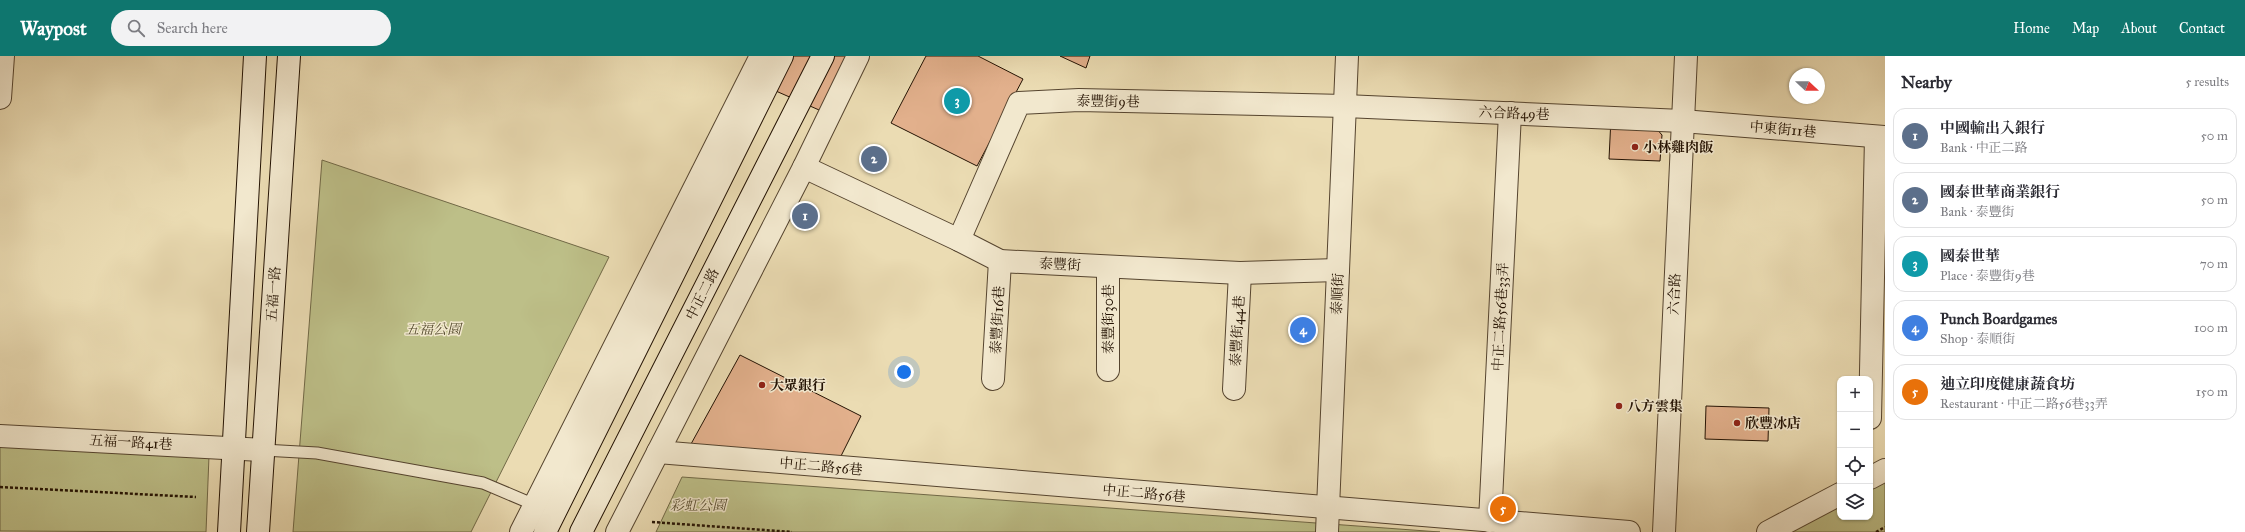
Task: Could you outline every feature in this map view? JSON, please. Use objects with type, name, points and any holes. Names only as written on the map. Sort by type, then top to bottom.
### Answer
[{"type":"street","points":[[0,98],[3,56]]},
{"type":"street","points":[[229,532],[255,56]]},
{"type":"street","name":"五福一路","points":[[258,532],[289,56]]},
{"type":"street","points":[[521,532],[761,56]]},
{"type":"street","points":[[545,532],[782,56]]},
{"type":"street","name":"中正二路","points":[[581,532],[823,56]]},
{"type":"street","points":[[617,532],[804,167],[858,56]]},
{"type":"street","name":"泰順街","points":[[1327,532],[1347,56]]},
{"type":"street","name":"六合路","points":[[1664,532],[1686,56]]},
{"type":"street","name":"泰豐街9巷","points":[[959,240],[1019,103],[1079,100],[1345,106]]},
{"type":"street","name":"六合路49巷","points":[[1345,106],[1682,121]]},
{"type":"street","name":"中正二路56巷33弄","points":[[1490,521],[1510,113]]},
{"type":"street","name":"中東街11巷","points":[[1682,121],[1880,137]]},
{"type":"street","points":[[1870,412],[1879,289],[1880,137]]},
{"type":"street","name":"泰豐街","points":[[804,167],[959,240],[1000,261],[1240,273],[1338,270]]},
{"type":"street","name":"泰豐街16巷","points":[[993,379],[1000,261]]},
{"type":"street","name":"泰豐街30巷","points":[[1108,267],[1108,370]]},
{"type":"street","name":"泰豐街44巷","points":[[1234,389],[1240,273]]},
{"type":"street","name":"五福一路41巷","points":[[0,436],[233,447],[263,450]]},
{"type":"street","name":"中正二路56巷","points":[[658,452],[1328,509],[1629,532]]},
{"type":"street","points":[[1873,476],[1885,470]]},
{"type":"street","points":[[1768,532],[1837,496]]},
{"type":"lane","points":[[263,450],[317,453],[483,483],[535,505]]},
{"type":"path","points":[[0,486],[196,497]]},
{"type":"path","points":[[652,522],[792,532]]},
{"type":"path","points":[[1876,532],[1885,527]]},
{"type":"green space","name":"五福公園","points":[[322,160],[609,257],[471,532],[293,532]]},
{"type":"green space","points":[[0,444],[209,456],[206,532],[0,531]]},
{"type":"green space","name":"彩虹公園","points":[[682,477],[1440,532],[656,532]]},
{"type":"green space","points":[[1885,480],[1885,532],[1785,532],[1837,505],[1837,520],[1873,520],[1873,486]]},
{"type":"building","points":[[754,56],[864,56],[835,117],[744,77]]},
{"type":"building","points":[[926,56],[978,56],[1023,79],[977,166],[891,123]]},
{"type":"building","points":[[1060,56],[1090,56],[1086,68]]},
{"type":"building","name":"小林雞肉飯","points":[[1611,118],[1648,119],[1662,135],[1660,161],[1609,159]]},
{"type":"building","name":"大眾銀行","points":[[740,355],[861,416],[840,458],[691,444]]},
{"type":"building","name":"欣豐冰店","points":[[1706,406],[1769,408],[1768,441],[1705,439]]},
{"type":"place","name":"國泰世華","points":[[957,101]]},
{"type":"place","name":"小林雞肉飯","points":[[1635,147]]},
{"type":"place","name":"國泰世華商業銀行","points":[[874,159]]},
{"type":"place","name":"中國輸出入銀行","points":[[805,216]]},
{"type":"place","name":"Punch Boardgames","points":[[1303,330]]},
{"type":"place","name":"大眾銀行","points":[[762,385]]},
{"type":"place","name":"八方雲集","points":[[1619,406]]},
{"type":"place","name":"欣豐冰店","points":[[1737,423]]},
{"type":"place","name":"迪立印度健康蔬食坊","points":[[1503,509]]}]
